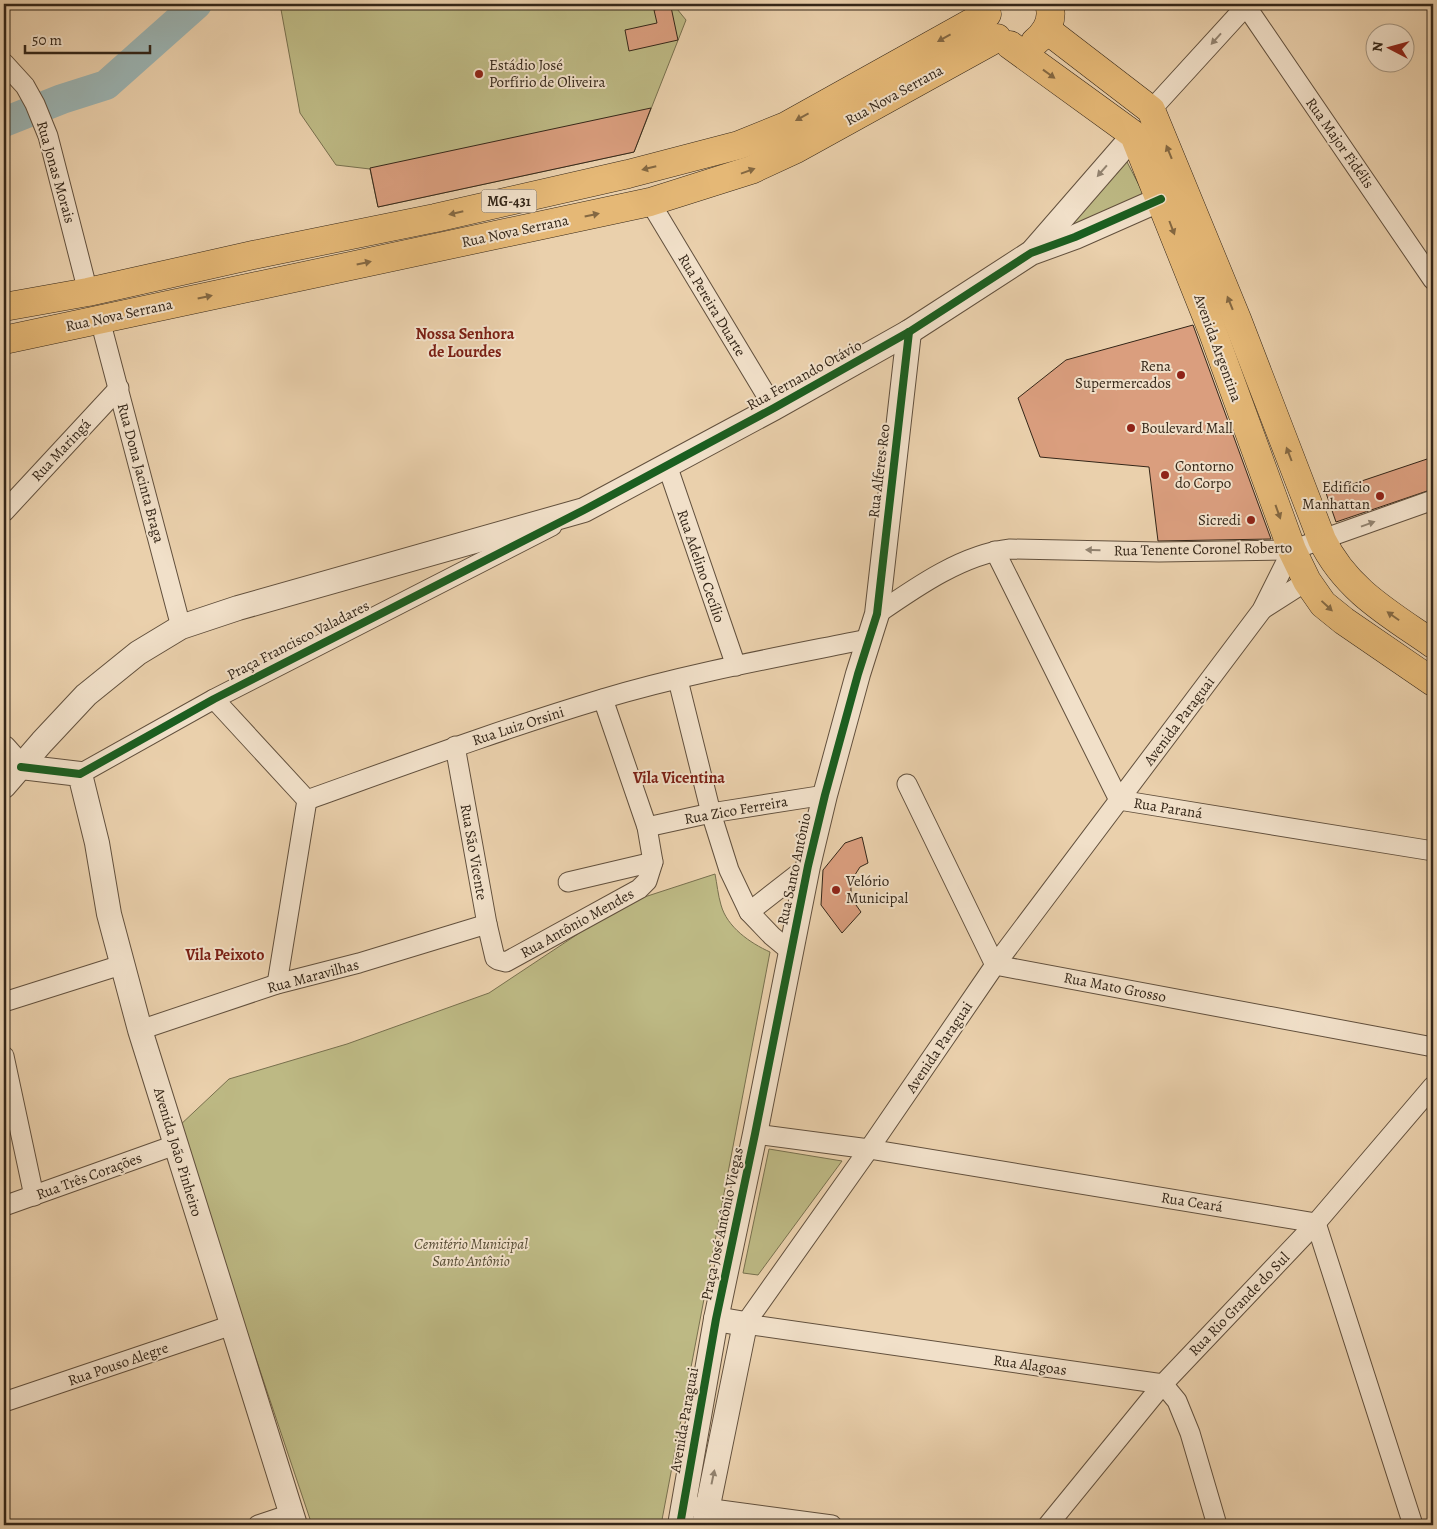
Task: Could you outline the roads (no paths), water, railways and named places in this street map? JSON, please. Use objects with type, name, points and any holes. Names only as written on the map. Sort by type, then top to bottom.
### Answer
[{"type":"main road","points":[[996,25],[1018,46],[1035,42],[1048,17],[1151,110]]},
{"type":"main road","points":[[996,25],[1134,135]]},
{"type":"main road","name":"Rua Nova Serrana","points":[[4,340],[650,202],[751,170],[796,149],[996,25]]},
{"type":"main road","name":"Rua Nova Serrana","points":[[4,307],[88,292],[253,255],[435,218],[739,145],[786,126],[996,25]]},
{"type":"main road","name":"Avenida Argentina","points":[[1151,110],[1240,327],[1322,540],[1330,556],[1353,585],[1433,644]]},
{"type":"main road","name":"Avenida Argentina","points":[[1134,135],[1212,330],[1292,550],[1307,581],[1323,604],[1344,621],[1433,682]]},
{"type":"street","points":[[1151,110],[1248,5]]},
{"type":"street","name":"Rua Major Fidélis","points":[[1248,5],[1433,280]]},
{"type":"street","name":"Rua Jonas Morais","points":[[4,63],[25,86],[35,104],[48,136],[88,292]]},
{"type":"street","points":[[1031,254],[1134,135]]},
{"type":"street","points":[[1031,254],[1161,199]]},
{"type":"street","name":"Rua Pereira Duarte","points":[[650,202],[774,408]]},
{"type":"street","name":"Rua Fernando Otávio","points":[[584,510],[774,408],[909,332],[1031,254]]},
{"type":"street","name":"Rua Dona Jacinta Braga","points":[[100,320],[181,627]]},
{"type":"street","name":"Rua Alferes Reo","points":[[878,614],[909,332]]},
{"type":"street","name":"Rua Maringá","points":[[4,512],[119,388]]},
{"type":"street","name":"Rua Adelino Cecílio","points":[[667,465],[736,666]]},
{"type":"street","name":"Rua Tenente Coronel Roberto","points":[[995,551],[1010,549],[1159,552],[1292,550],[1433,500]]},
{"type":"street","points":[[4,786],[86,695],[138,653],[181,627],[238,608],[584,510]]},
{"type":"street","name":"Praça Francisco Valadares","points":[[80,774],[214,698],[584,510]]},
{"type":"street","name":"Avenida Paraguai","points":[[705,1516],[745,1324],[869,1150],[994,965],[1262,610],[1292,550]]},
{"type":"street","points":[[878,614],[930,579],[995,551]]},
{"type":"street","name":"Rua Paraná","points":[[995,551],[1119,800],[1433,851]]},
{"type":"street","name":"Avenida Paraguai","points":[[1262,610],[1307,581]]},
{"type":"street","name":"Rua Santo Antônio","points":[[755,1134],[808,866],[825,795],[868,639],[878,614]]},
{"type":"street","name":"Rua Luiz Orsini","points":[[307,800],[455,746],[603,699],[736,666],[868,639]]},
{"type":"street","points":[[678,680],[711,813],[729,870],[749,912],[772,936],[790,951]]},
{"type":"street","points":[[214,698],[307,800],[278,984]]},
{"type":"street","points":[[568,882],[653,862],[647,827],[603,699]]},
{"type":"street","name":"Rua São Vicente","points":[[455,746],[486,924],[495,958]]},
{"type":"street","points":[[4,748],[21,767],[80,774]]},
{"type":"street","name":"Avenida João Pinheiro","points":[[80,774],[97,843],[109,914],[121,965],[175,1145],[293,1520]]},
{"type":"street","points":[[907,784],[994,965]]},
{"type":"street","name":"Rua Zico Ferreira","points":[[647,827],[711,813],[825,795]]},
{"type":"street","name":"Rua Antônio Mendes","points":[[495,958],[501,962],[512,960],[639,889],[650,875],[653,862]]},
{"type":"street","points":[[749,912],[808,866]]},
{"type":"street","name":"Rua Maravilhas","points":[[140,1030],[278,984],[360,963],[486,924]]},
{"type":"street","points":[[4,1002],[121,965]]},
{"type":"street","name":"Rua Mato Grosso","points":[[994,965],[1433,1047]]},
{"type":"street","points":[[4,1056],[34,1196]]},
{"type":"street","name":"Rua Rio Grande do Sul","points":[[1048,1525],[1163,1384],[1316,1223],[1433,1086]]},
{"type":"street","name":"Rua Ceará","points":[[755,1134],[869,1150],[1316,1223]]},
{"type":"street","name":"Praça José Antônio Viegas","points":[[745,1324],[716,1319],[755,1134]]},
{"type":"street","name":"Rua Três Corações","points":[[4,1206],[175,1145]]},
{"type":"street","points":[[1316,1223],[1413,1525]]},
{"type":"street","name":"Avenida Paraguai","points":[[682,1515],[716,1319]]},
{"type":"street","name":"Rua Alagoas","points":[[745,1324],[1163,1384]]},
{"type":"street","name":"Rua Pouso Alegre","points":[[4,1402],[232,1325]]},
{"type":"street","points":[[1163,1384],[1177,1401],[1190,1433],[1217,1525]]},
{"type":"street","points":[[682,1515],[832,1525]]},
{"type":"street","points":[[258,1525],[293,1520]]},
{"type":"waterway","points":[[4,122],[62,99],[106,85],[197,4]]},
{"type":"place","name":"Estádio José Porfírio de Oliveira","points":[[479,74]]},
{"type":"place","name":"Rena Supermercados","points":[[1181,375]]},
{"type":"place","name":"Boulevard Mall","points":[[1131,428]]},
{"type":"place","name":"Contorno do Corpo","points":[[1165,475]]},
{"type":"place","name":"Edifício Manhattan","points":[[1380,496]]},
{"type":"place","name":"Sicredi","points":[[1251,520]]},
{"type":"place","name":"Velório Municipal","points":[[836,890]]},
{"type":"district","name":"Nossa Senhora de Lourdes","points":[[465,343]]},
{"type":"district","name":"Vila Vicentina","points":[[679,778]]},
{"type":"district","name":"Vila Peixoto","points":[[225,955]]},
{"type":"park label","name":"Cemitério Municipal Santo Antônio","points":[[471,1252]]}]
